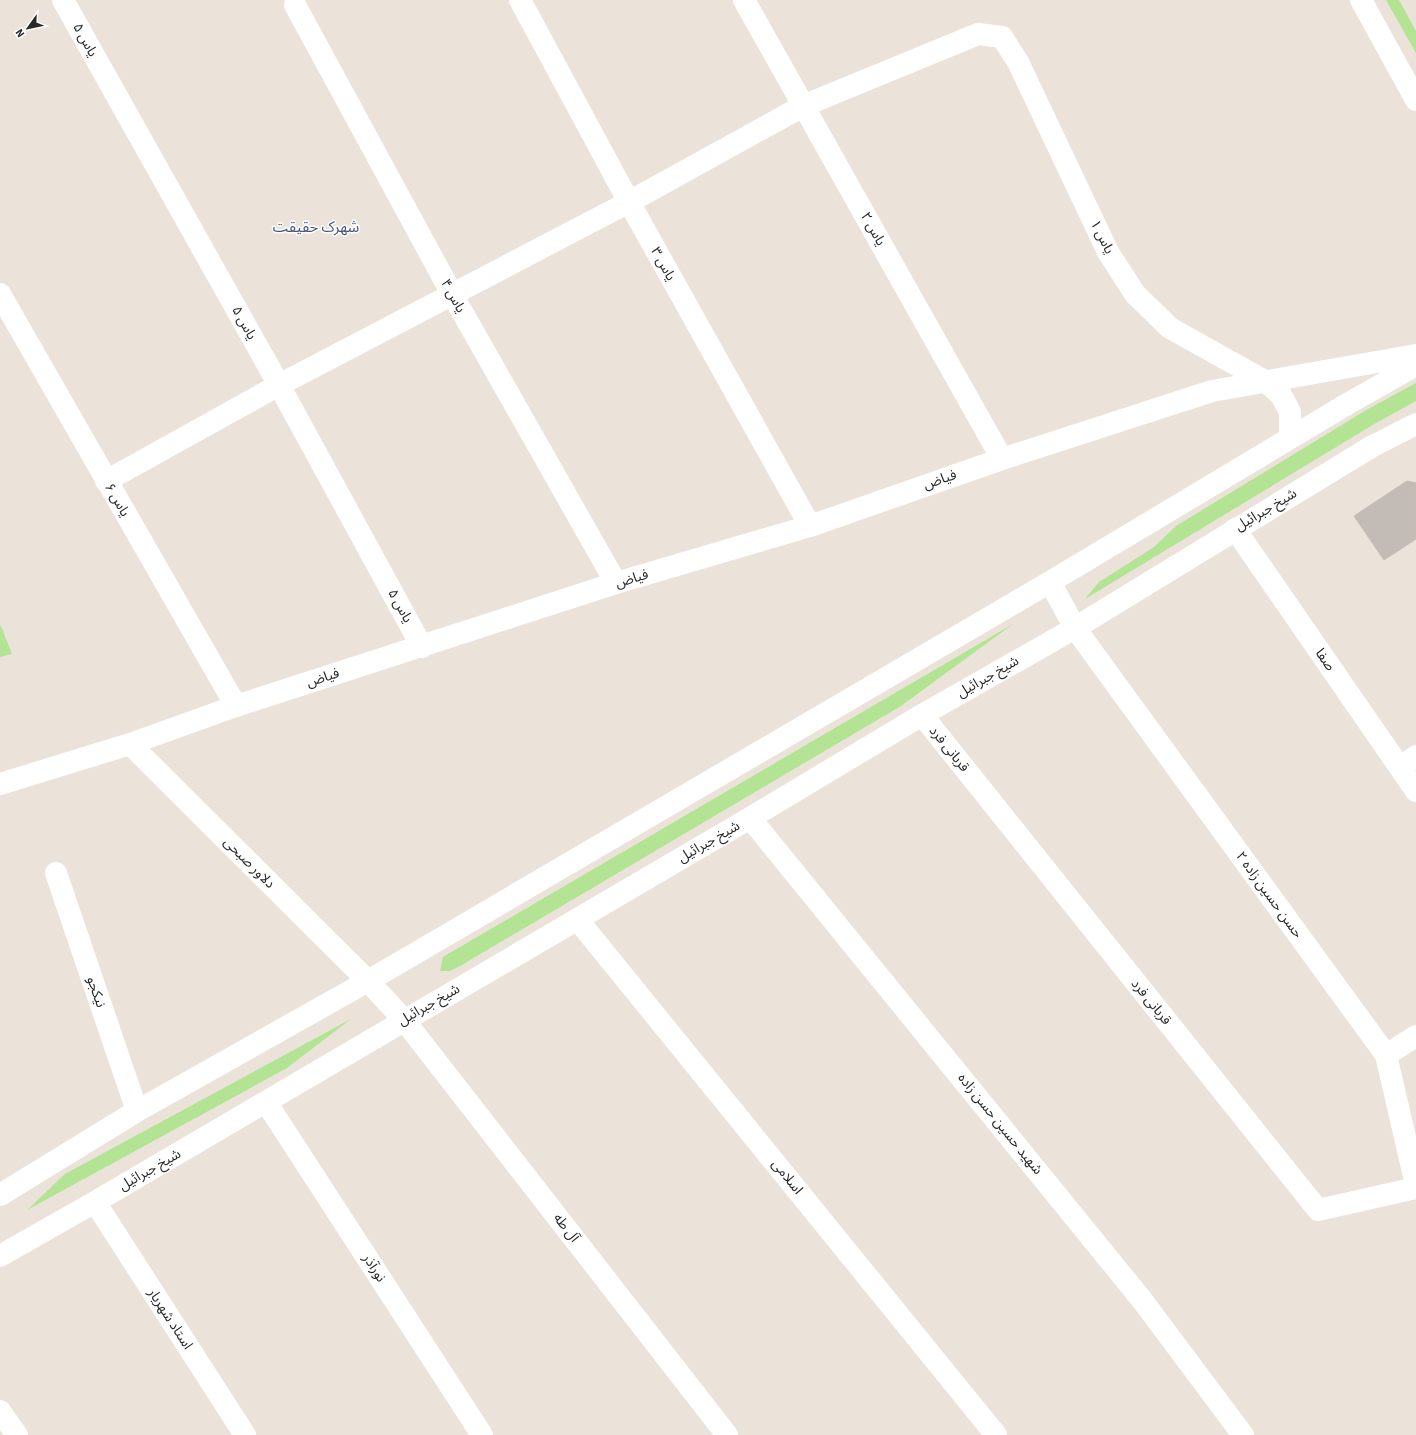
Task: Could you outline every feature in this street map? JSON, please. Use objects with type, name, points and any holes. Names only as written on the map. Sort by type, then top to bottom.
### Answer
[{"type":"street","name":"یاس ۵","points":[[62,0],[279,385],[422,647]]},
{"type":"street","name":"یاس ۳","points":[[520,0],[629,202],[810,526]]},
{"type":"street","name":"یاس ۲","points":[[744,0],[1002,459]]},
{"type":"street","points":[[1361,0],[1416,100]]},
{"type":"street","name":"یاس ۴","points":[[295,5],[452,294],[616,583]]},
{"type":"street","name":"یاس ۱","points":[[803,106],[978,34],[1002,37],[1018,62],[1108,252],[1135,294],[1170,328],[1265,381],[1281,394],[1290,412],[1290,438]]},
{"type":"street","points":[[106,481],[279,385],[629,202],[803,106]]},
{"type":"street","name":"یاس ۶","points":[[0,294],[236,706]]},
{"type":"street","name":"فیاض","points":[[0,784],[130,744],[236,706],[616,583],[810,526],[1002,459],[1212,391],[1416,355]]},
{"type":"street","points":[[0,1194],[137,1111],[368,981],[1050,582],[1290,438],[1416,365]]},
{"type":"street","name":"شیخ جبرائیل","points":[[1,1254],[95,1202],[266,1102],[750,818],[922,715],[1074,628],[1235,528],[1371,447],[1416,424]]},
{"type":"street","name":"صفا","points":[[1235,528],[1408,762],[1416,791]]},
{"type":"street","name":"حسن حسین زاده ۲","points":[[1050,582],[1074,628],[1386,1055],[1416,1186]]},
{"type":"street","name":"قربانی فرد","points":[[922,715],[1318,1210],[1416,1186]]},
{"type":"street","name":"دلاور صبحی","points":[[130,744],[368,981],[404,1020]]},
{"type":"street","name":"شهید حسین حسن زاده","points":[[750,818],[1142,1300],[1243,1435]]},
{"type":"street","name":"نیکجو","points":[[56,873],[137,1111]]},
{"type":"street","name":"اسلامی","points":[[577,919],[996,1435]]},
{"type":"street","name":"آل طه","points":[[404,1020],[727,1435]]},
{"type":"street","points":[[1386,1055],[1416,1036]]},
{"type":"street","name":"نورآذر","points":[[266,1102],[482,1435]]},
{"type":"street","name":"استاد شهریار","points":[[95,1202],[245,1435]]},
{"type":"street","points":[[0,1411],[17,1435]]},
{"type":"green space","points":[[1386,0],[1399,0],[1416,31],[1416,53]]},
{"type":"green space","points":[[1416,383],[1416,401],[1376,423],[1085,599],[1099,582],[1154,547],[1176,526],[1368,409]]},
{"type":"green space","points":[[1013,624],[901,706],[460,966],[450,971],[440,971],[443,957]]},
{"type":"green space","points":[[1,626],[12,654],[0,657],[0,627]]},
{"type":"green space","points":[[351,1019],[287,1068],[27,1210],[65,1174]]},
{"type":"building","points":[[1407,481],[1416,483],[1416,539],[1384,560],[1354,516]]},
{"type":"district","name":"شهرک حقیقت","points":[[316,227]]}]
